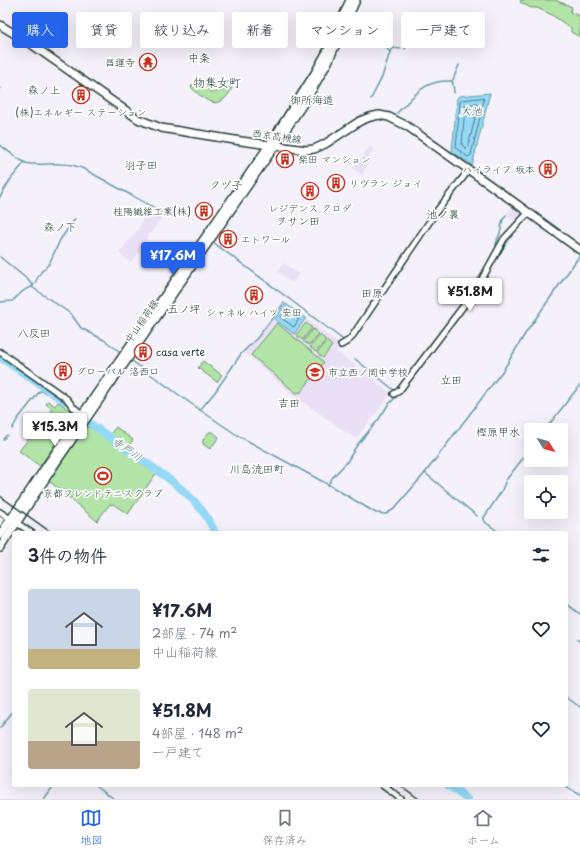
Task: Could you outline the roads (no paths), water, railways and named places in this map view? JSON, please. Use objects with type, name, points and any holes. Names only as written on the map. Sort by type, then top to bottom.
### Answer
[{"type":"main road","name":"中山稲荷線","points":[[272,145],[330,46],[350,0]]},
{"type":"main road","name":"中山稲荷線","points":[[0,548],[14,520],[319,78],[340,37],[356,0]]},
{"type":"main road","name":"西京高槻線","points":[[0,25],[22,38],[138,119],[162,128],[304,150],[318,148],[360,121],[370,117],[379,115],[397,120],[529,212],[580,250]]},
{"type":"main road","name":"中山稲荷線","points":[[0,535],[14,520]]},
{"type":"street","points":[[341,345],[348,342],[351,338],[436,212],[469,170]]},
{"type":"street","points":[[394,394],[399,391],[477,288],[504,240],[529,212]]},
{"type":"street","points":[[0,352],[67,399],[85,416]]},
{"type":"street","points":[[0,512],[29,531]]},
{"type":"street","points":[[385,787],[400,799]]},
{"type":"water","name":"大池","points":[[490,93],[472,166],[452,152],[457,98],[459,96]]},
{"type":"water","points":[[286,304],[306,318],[294,334],[274,319]]},
{"type":"waterway","points":[[371,99],[382,77],[390,52],[386,48]]},
{"type":"waterway","points":[[390,52],[392,48],[401,49]]},
{"type":"waterway","points":[[452,82],[459,65]]},
{"type":"waterway","points":[[397,113],[414,95],[426,86],[433,83],[451,81],[453,83],[454,93]]},
{"type":"waterway","points":[[0,145],[26,163],[68,164],[83,169],[165,214]]},
{"type":"waterway","points":[[0,197],[10,180],[24,163]]},
{"type":"waterway","points":[[496,249],[496,242],[506,215]]},
{"type":"waterway","points":[[33,286],[41,272],[49,264],[60,240],[75,219]]},
{"type":"waterway","points":[[494,263],[512,234]]},
{"type":"waterway","points":[[214,243],[288,298]]},
{"type":"waterway","points":[[132,361],[237,435],[329,485],[376,513],[386,514],[394,509],[425,473],[504,369],[525,334],[580,255]]},
{"type":"waterway","points":[[0,257],[27,279],[33,286]]},
{"type":"waterway","points":[[0,302],[12,301],[24,291],[32,287],[71,314],[81,328],[104,340],[119,351]]},
{"type":"waterway","points":[[288,298],[342,339],[344,340],[348,338]]},
{"type":"waterway","points":[[200,410],[215,392],[241,354],[257,338],[284,303]]},
{"type":"waterway","points":[[401,384],[447,323]]},
{"type":"waterway","name":"寺戸川","points":[[0,357],[64,401]]},
{"type":"waterway","points":[[355,359],[394,390],[396,390]]},
{"type":"waterway","points":[[550,423],[580,385]]},
{"type":"waterway","points":[[12,429],[17,420],[40,391],[45,393]]},
{"type":"waterway","points":[[328,485],[332,478],[347,462],[357,445],[379,419],[388,405],[399,394]]},
{"type":"waterway","name":"寺戸川","points":[[89,423],[180,487],[200,508],[214,531]]},
{"type":"waterway","points":[[3,439],[7,435]]},
{"type":"waterway","points":[[483,519],[501,492],[506,480],[524,457]]},
{"type":"waterway","points":[[425,473],[477,516]]},
{"type":"waterway","points":[[484,519],[485,522],[497,531]]},
{"type":"waterway","points":[[568,605],[580,614]]},
{"type":"waterway","points":[[577,639],[580,642]]},
{"type":"waterway","points":[[568,698],[580,707]]},
{"type":"waterway","points":[[0,728],[12,713]]},
{"type":"waterway","points":[[44,799],[53,787]]},
{"type":"waterway","points":[[99,787],[114,799]]},
{"type":"waterway","points":[[451,787],[467,799]]},
{"type":"waterway","points":[[565,787],[580,795]]},
{"type":"railway","points":[[0,496],[49,531]]},
{"type":"railway","points":[[403,787],[419,799]]},
{"type":"place","name":"昌運寺","points":[[148,62]]},
{"type":"place","name":"(株)エネルギー ステーション","points":[[81,95]]},
{"type":"place","name":"柴田 マンション","points":[[285,159]]},
{"type":"place","name":"ハイライフ 坂本","points":[[548,169]]},
{"type":"place","name":"リヴラン ジョイ","points":[[336,183]]},
{"type":"place","name":"レジデンス クロダ","points":[[310,191]]},
{"type":"place","name":"桂陽繊維工業(株)","points":[[204,211]]},
{"type":"place","name":"エトワール","points":[[228,239]]},
{"type":"place","name":"シャネル ハイツ 安田","points":[[254,295]]},
{"type":"place","name":"casa verte","points":[[143,352]]},
{"type":"place","name":"グローバル 洛西口","points":[[63,371]]},
{"type":"place","name":"市立西ノ岡中学校","points":[[315,372]]},
{"type":"place","name":"京都フレンドテニスクラブ","points":[[103,476]]},
{"type":"district","name":"中条","points":[[199,58]]},
{"type":"district","name":"物集女町","points":[[217,83]]},
{"type":"district","name":"森ノ上","points":[[44,90]]},
{"type":"district","name":"御所海道","points":[[312,100]]},
{"type":"district","name":"羽子田","points":[[141,165]]},
{"type":"district","name":"クヅ子","points":[[226,185]]},
{"type":"district","name":"池ノ裏","points":[[443,214]]},
{"type":"district","name":"ヲサン田","points":[[298,221]]},
{"type":"district","name":"森ノ下","points":[[60,227]]},
{"type":"district","name":"田原","points":[[372,293]]},
{"type":"district","name":"五ノ坪","points":[[184,309]]},
{"type":"district","name":"八反田","points":[[34,333]]},
{"type":"district","name":"立田","points":[[451,380]]},
{"type":"district","name":"吉田","points":[[289,403]]},
{"type":"district","name":"樫原甲水","points":[[498,432]]},
{"type":"district","name":"川島流田町","points":[[257,469]]}]
